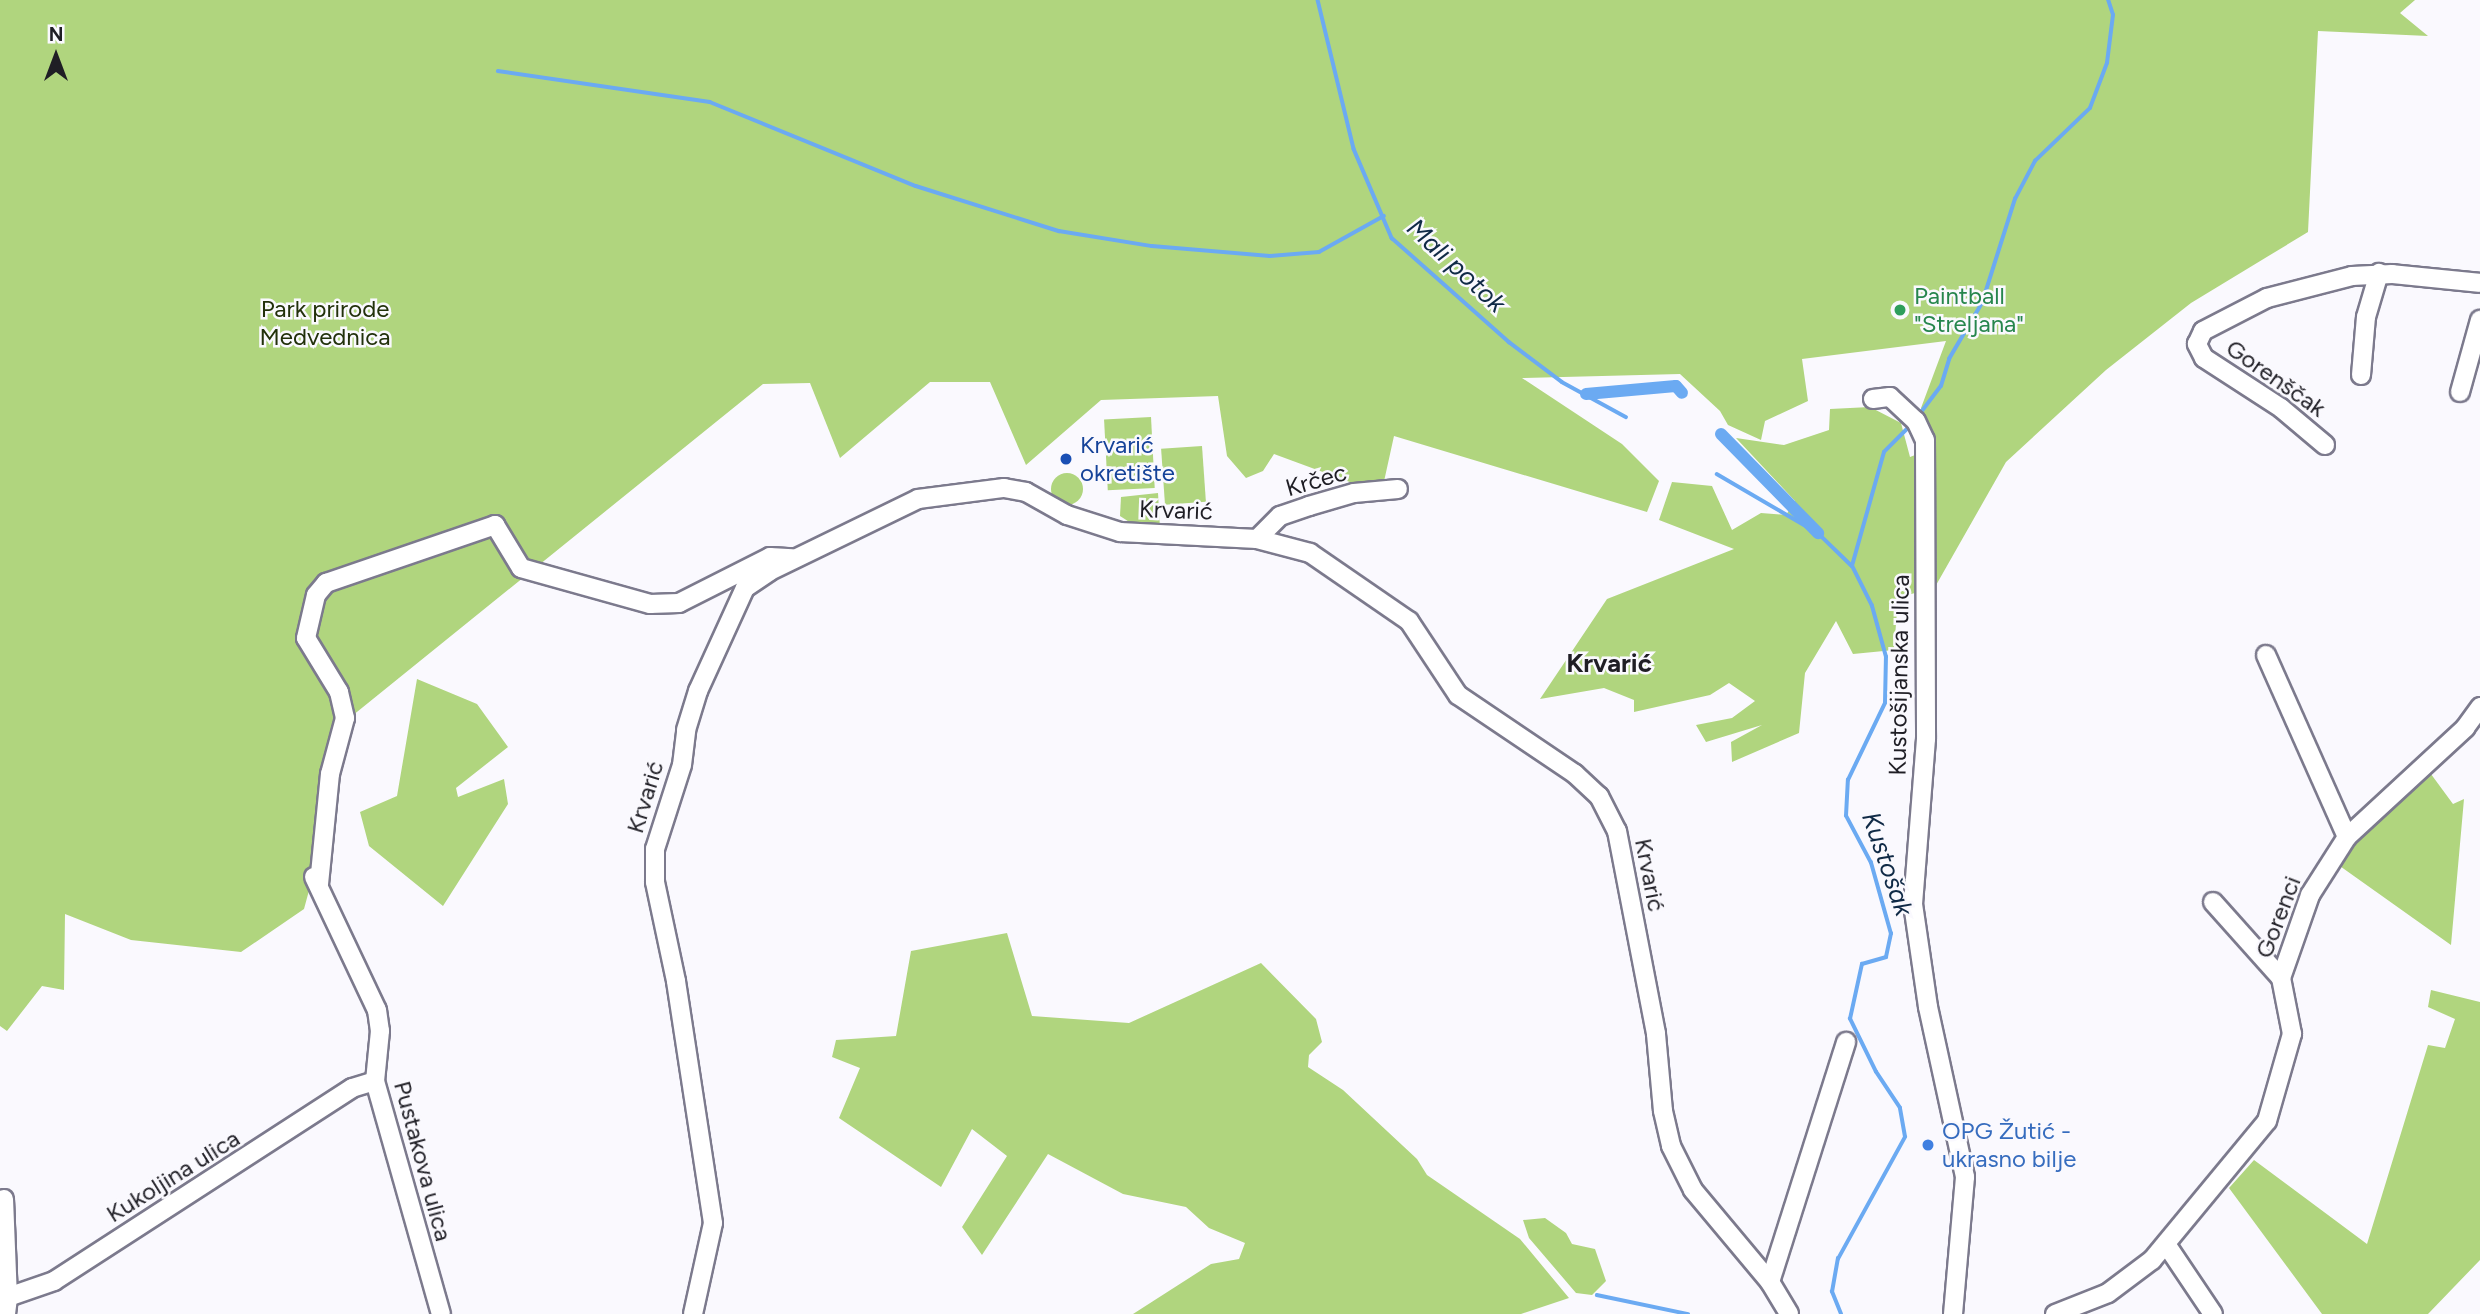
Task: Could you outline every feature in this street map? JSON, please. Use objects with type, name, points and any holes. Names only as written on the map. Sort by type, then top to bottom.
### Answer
[{"type":"street","name":"Gorenščak","points":[[2325,445],[2281,408],[2211,363],[2199,350],[2199,337],[2227,316],[2267,298],[2336,279],[2379,273],[2480,283]]},
{"type":"street","points":[[2361,375],[2366,317],[2379,273]]},
{"type":"street","points":[[2460,392],[2480,320]]},
{"type":"street","name":"Kustošijanska ulica","points":[[1873,399],[1890,397],[1916,421],[1924,440],[1926,739],[1913,904],[1928,1007],[1965,1177],[1953,1314]]},
{"type":"street","name":"Krvarić","points":[[693,1314],[713,1223],[676,981],[655,882],[654,849],[682,765],[685,730],[698,691],[745,588],[793,559],[918,499],[1004,488],[1026,492],[1067,515],[1120,532],[1257,538],[1310,553],[1409,621],[1458,695],[1575,774],[1611,812],[1656,1034],[1663,1111],[1671,1146],[1693,1190],[1770,1282],[1788,1314]]},
{"type":"street","name":"Krčec","points":[[1257,538],[1280,516],[1354,493],[1398,489]]},
{"type":"street","points":[[319,884],[330,775],[345,718],[339,692],[306,638],[316,595],[326,583],[495,525],[521,568],[650,604],[679,603],[769,557],[793,559]]},
{"type":"street","points":[[2266,655],[2347,837]]},
{"type":"street","name":"Gorenci","points":[[2055,1314],[2119,1287],[2166,1244],[2267,1121],[2292,1034],[2281,978],[2309,895],[2347,837],[2465,728],[2480,707]]},
{"type":"street","name":"Pustakova ulica","points":[[309,867],[377,1010],[380,1031],[375,1081],[442,1314]]},
{"type":"street","points":[[2213,902],[2281,978]]},
{"type":"street","points":[[1770,1282],[1846,1042]]},
{"type":"street","name":"Kukoljina ulica","points":[[7,1306],[54,1281],[352,1088],[375,1081]]},
{"type":"street","points":[[4,1199],[7,1306]]},
{"type":"street","points":[[2166,1244],[2213,1314]]},
{"type":"green space","name":"Park prirode Medvednica","points":[[0,0],[2415,0],[2400,13],[2428,36],[2318,31],[2308,232],[2191,303],[2106,370],[2006,462],[1935,587],[1898,598],[1894,650],[1853,654],[1836,621],[1805,673],[1799,733],[1732,762],[1731,742],[1762,725],[1706,742],[1696,725],[1732,718],[1755,701],[1729,683],[1710,695],[1634,712],[1634,700],[1604,688],[1540,699],[1607,599],[1734,549],[1659,520],[1672,482],[1712,486],[1732,530],[1761,513],[1786,515],[1795,501],[1736,438],[1784,445],[1829,430],[1830,409],[1870,407],[1901,423],[1910,457],[1933,448],[1921,408],[1946,341],[1802,359],[1808,401],[1765,421],[1761,440],[1728,425],[1720,411],[1680,374],[1522,378],[1622,444],[1659,481],[1647,512],[1394,436],[1383,486],[1358,485],[1274,454],[1263,471],[1246,478],[1227,456],[1218,396],[1101,400],[1026,465],[990,382],[930,382],[840,458],[810,383],[763,384],[347,720],[351,736],[304,909],[241,952],[131,940],[65,914],[64,990],[42,986],[7,1031],[0,1026]]},
{"type":"green space","points":[[1151,417],[1155,488],[1108,490],[1104,419]]},
{"type":"green space","points":[[1202,446],[1206,502],[1165,505],[1161,449]]},
{"type":"green space","points":[[1067,473],[1079,477],[1083,489],[1079,501],[1067,505],[1055,501],[1051,489],[1055,477]]},
{"type":"green space","points":[[1158,493],[1160,529],[1134,525],[1120,516],[1121,497]]},
{"type":"green space","points":[[417,679],[477,704],[508,747],[456,788],[458,797],[504,779],[508,804],[443,906],[369,846],[360,812],[397,796]]},
{"type":"green space","points":[[2428,770],[2453,804],[2464,799],[2451,945],[2337,864],[2336,858]]},
{"type":"green space","points":[[1007,933],[1032,1016],[1129,1023],[1261,963],[1316,1019],[1322,1042],[1309,1055],[1308,1067],[1343,1090],[1417,1159],[1427,1175],[1520,1239],[1569,1298],[1521,1314],[1133,1314],[1211,1264],[1239,1259],[1245,1243],[1209,1228],[1186,1207],[1123,1194],[1048,1154],[982,1255],[962,1227],[1007,1156],[972,1129],[941,1187],[839,1118],[860,1068],[832,1057],[836,1040],[896,1036],[911,951]]},
{"type":"green space","points":[[2431,990],[2480,1002],[2480,1260],[2428,1314],[2322,1314],[2229,1188],[2254,1160],[2367,1244],[2428,1045],[2445,1048],[2455,1019],[2428,1007]]},
{"type":"green space","points":[[1545,1218],[1566,1233],[1572,1244],[1595,1249],[1606,1281],[1592,1295],[1576,1293],[1529,1238],[1523,1220]]},
{"type":"waterway","name":"Mali potok","points":[[1318,0],[1354,149],[1392,238],[1509,342],[1562,382],[1626,417]]},
{"type":"waterway","name":"Kustošak","points":[[1919,415],[1941,386],[1949,359],[1982,303],[2015,199],[2035,161],[2090,108],[2107,63],[2113,15],[2108,0]]},
{"type":"waterway","points":[[498,71],[710,102],[916,186],[1059,231],[1152,246],[1270,256],[1319,252],[1384,216]]},
{"type":"waterway","points":[[1586,394],[1676,386],[1682,393]]},
{"type":"waterway","name":"Kustošak","points":[[1841,1314],[1832,1292],[1838,1259],[1905,1137],[1900,1108],[1876,1072],[1850,1019],[1862,964],[1886,957],[1891,934],[1871,863],[1846,816],[1848,780],[1885,703],[1886,657],[1872,606],[1852,566],[1884,452],[1912,424]]},
{"type":"waterway","points":[[1721,434],[1818,533]]},
{"type":"waterway","name":"Mali potok","points":[[1717,474],[1818,533],[1852,566]]},
{"type":"waterway","points":[[1597,1295],[1688,1314]]},
{"type":"place","name":"Paintball \"Streljana\"","points":[[1900,310]]},
{"type":"place","name":"Krvarić okretište","points":[[1066,459]]},
{"type":"place","name":"OPG Žutić - ukrasno bilje","points":[[1928,1145]]},
{"type":"district","name":"Krvarić","points":[[1609,664]]}]
